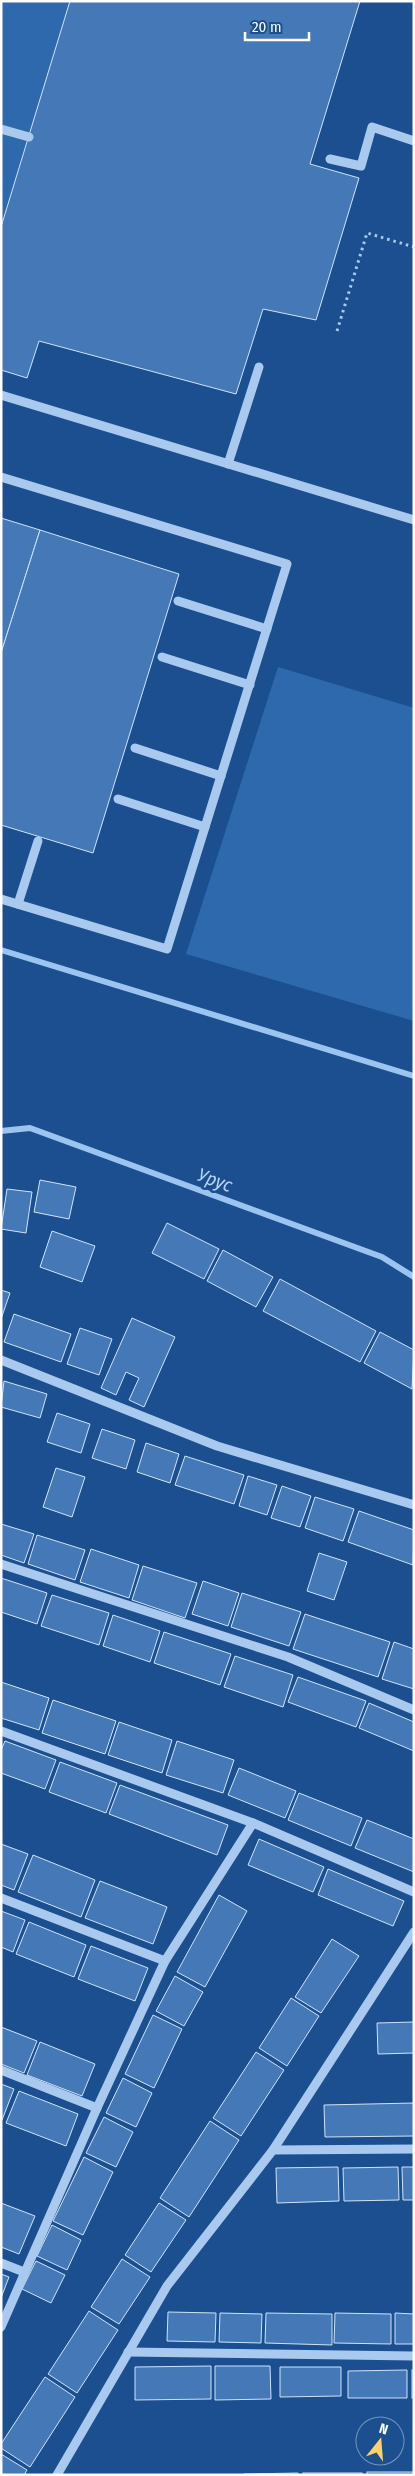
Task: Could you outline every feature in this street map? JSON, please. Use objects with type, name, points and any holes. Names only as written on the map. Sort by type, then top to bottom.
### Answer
[{"type":"street","points":[[330,159],[361,166],[372,127],[414,141]]},
{"type":"street","points":[[1,129],[29,137]]},
{"type":"street","points":[[228,464],[259,368]]},
{"type":"street","points":[[1,395],[414,520]]},
{"type":"street","points":[[1,476],[287,564],[167,949],[1,899]]},
{"type":"street","points":[[178,601],[267,629]]},
{"type":"street","points":[[162,657],[250,685]]},
{"type":"street","points":[[134,748],[221,776]]},
{"type":"street","points":[[118,799],[205,827]]},
{"type":"street","points":[[18,904],[38,841]]},
{"type":"street","points":[[1,1360],[217,1446],[414,1504]]},
{"type":"street","points":[[1,1564],[288,1657],[414,1710]]},
{"type":"street","points":[[1,1731],[253,1823],[414,1892]]},
{"type":"street","points":[[1,2327],[97,2108],[165,1961],[253,1823]]},
{"type":"street","points":[[1,1898],[165,1961]]},
{"type":"street","points":[[58,2475],[166,2286],[273,2150],[414,1932]]},
{"type":"street","points":[[1,2070],[97,2108]]},
{"type":"street","points":[[273,2150],[414,2149]]},
{"type":"street","points":[[1,2263],[24,2272]]},
{"type":"street","points":[[128,2352],[414,2356]]},
{"type":"path","points":[[337,331],[367,233],[414,247]]},
{"type":"shaded area","points":[[1,1],[71,1],[1,227]]},
{"type":"shaded area","points":[[278,667],[414,708],[414,1021],[186,954]]},
{"type":"building","points":[[70,1],[360,1],[310,164],[359,178],[316,320],[263,309],[236,394],[39,341],[27,378],[1,370],[1,227]]},
{"type":"building","points":[[1,518],[40,530],[1,653]]},
{"type":"building","points":[[40,530],[179,574],[93,853],[1,825],[1,653]]},
{"type":"building","points":[[40,1180],[76,1187],[69,1219],[34,1212]]},
{"type":"building","points":[[7,1189],[32,1192],[26,1233],[1,1229]]},
{"type":"building","points":[[167,1223],[219,1249],[204,1279],[152,1253]]},
{"type":"building","points":[[52,1231],[95,1246],[82,1282],[40,1267]]},
{"type":"building","points":[[223,1250],[273,1277],[256,1307],[207,1281]]},
{"type":"building","points":[[280,1279],[376,1331],[360,1362],[263,1311]]},
{"type":"building","points":[[1,1290],[10,1293],[1,1319]]},
{"type":"building","points":[[14,1314],[71,1334],[61,1362],[4,1342]]},
{"type":"building","points":[[132,1318],[175,1337],[144,1407],[129,1400],[139,1378],[126,1372],[116,1395],[101,1388]]},
{"type":"building","points":[[80,1328],[112,1339],[99,1375],[67,1364]]},
{"type":"building","points":[[380,1332],[414,1350],[412,1389],[364,1363]]},
{"type":"building","points":[[4,1381],[47,1394],[40,1418],[1,1407]]},
{"type":"building","points":[[57,1413],[90,1424],[81,1453],[47,1442]]},
{"type":"building","points":[[102,1429],[135,1440],[126,1469],[92,1458]]},
{"type":"building","points":[[146,1443],[179,1454],[170,1483],[137,1472]]},
{"type":"building","points":[[185,1456],[244,1475],[234,1504],[175,1485]]},
{"type":"building","points":[[56,1468],[85,1477],[72,1517],[43,1507]]},
{"type":"building","points":[[248,1476],[277,1485],[267,1515],[239,1506]]},
{"type":"building","points":[[282,1486],[311,1496],[300,1527],[271,1518]]},
{"type":"building","points":[[315,1497],[354,1509],[343,1541],[305,1528]]},
{"type":"building","points":[[359,1511],[414,1530],[413,1565],[348,1542]]},
{"type":"building","points":[[1,1524],[34,1534],[24,1563],[1,1555]]},
{"type":"building","points":[[37,1535],[85,1550],[75,1580],[28,1564]]},
{"type":"building","points":[[91,1549],[139,1565],[129,1598],[80,1582]]},
{"type":"building","points":[[319,1553],[347,1562],[334,1600],[307,1591]]},
{"type":"building","points":[[143,1566],[197,1583],[185,1618],[132,1600]]},
{"type":"building","points":[[1,1578],[47,1593],[37,1624],[1,1612]]},
{"type":"building","points":[[203,1581],[239,1593],[228,1626],[192,1614]]},
{"type":"building","points":[[242,1593],[301,1612],[289,1646],[231,1627]]},
{"type":"building","points":[[52,1595],[109,1613],[99,1645],[41,1626]]},
{"type":"building","points":[[305,1614],[390,1642],[378,1677],[293,1649]]},
{"type":"building","points":[[113,1615],[160,1631],[150,1662],[103,1646]]},
{"type":"building","points":[[164,1632],[231,1654],[220,1685],[154,1663]]},
{"type":"building","points":[[394,1642],[414,1649],[414,1689],[382,1679]]},
{"type":"building","points":[[235,1656],[293,1675],[283,1707],[224,1687]]},
{"type":"building","points":[[298,1677],[366,1701],[356,1727],[288,1702]]},
{"type":"building","points":[[1,1682],[49,1698],[39,1730],[1,1718]]},
{"type":"building","points":[[53,1700],[116,1721],[105,1754],[42,1733]]},
{"type":"building","points":[[369,1703],[414,1722],[414,1751],[359,1728]]},
{"type":"building","points":[[119,1722],[172,1740],[162,1773],[108,1755]]},
{"type":"building","points":[[5,1741],[56,1760],[45,1789],[1,1773],[1,1750]]},
{"type":"building","points":[[177,1741],[234,1760],[223,1793],[166,1775]]},
{"type":"building","points":[[60,1762],[117,1783],[106,1813],[49,1792]]},
{"type":"building","points":[[239,1768],[296,1791],[285,1818],[228,1795]]},
{"type":"building","points":[[120,1785],[228,1825],[217,1855],[109,1814]]},
{"type":"building","points":[[299,1793],[362,1818],[351,1846],[288,1820]]},
{"type":"building","points":[[367,1820],[414,1839],[414,1872],[355,1848]]},
{"type":"building","points":[[259,1839],[324,1867],[313,1892],[248,1865]]},
{"type":"building","points":[[1,1844],[28,1854],[14,1890],[1,1885]]},
{"type":"building","points":[[33,1855],[95,1880],[81,1917],[18,1892]]},
{"type":"building","points":[[328,1869],[404,1901],[393,1926],[318,1895]]},
{"type":"building","points":[[100,1881],[167,1907],[153,1944],[85,1918]]},
{"type":"building","points":[[219,1895],[247,1911],[205,1987],[177,1972]]},
{"type":"building","points":[[1,1911],[25,1920],[13,1952],[1,1947]]},
{"type":"building","points":[[29,1922],[86,1945],[74,1977],[16,1954]]},
{"type":"building","points":[[332,1939],[359,1956],[321,2013],[295,1997]]},
{"type":"building","points":[[91,1946],[148,1968],[135,2001],[78,1979]]},
{"type":"building","points":[[175,1976],[203,1992],[184,2026],[156,2011]]},
{"type":"building","points":[[291,1998],[319,2016],[287,2066],[259,2048]]},
{"type":"building","points":[[153,2015],[182,2029],[154,2088],[125,2074]]},
{"type":"building","points":[[414,2022],[414,2053],[378,2054],[377,2023]]},
{"type":"building","points":[[1,2027],[37,2041],[24,2073],[1,2064]]},
{"type":"building","points":[[40,2042],[95,2064],[82,2096],[27,2075]]},
{"type":"building","points":[[256,2052],[284,2070],[241,2136],[213,2118]]},
{"type":"building","points":[[123,2078],[152,2093],[136,2127],[106,2113]]},
{"type":"building","points":[[1,2084],[14,2089],[2,2120],[1,2120]]},
{"type":"building","points":[[19,2091],[78,2114],[66,2146],[6,2123]]},
{"type":"building","points":[[414,2103],[414,2136],[325,2137],[324,2105]]},
{"type":"building","points":[[104,2117],[133,2132],[116,2167],[86,2153]]},
{"type":"building","points":[[210,2121],[239,2140],[189,2217],[160,2198]]},
{"type":"building","points":[[84,2157],[113,2172],[83,2235],[53,2221]]},
{"type":"building","points":[[338,2167],[339,2201],[277,2203],[276,2168]]},
{"type":"building","points":[[398,2167],[399,2200],[344,2201],[343,2168]]},
{"type":"building","points":[[402,2167],[414,2167],[414,2200],[403,2200]]},
{"type":"building","points":[[1,2203],[35,2216],[19,2254],[1,2247]]},
{"type":"building","points":[[159,2203],[186,2220],[151,2272],[125,2255]]},
{"type":"building","points":[[52,2225],[81,2240],[67,2270],[37,2256]]},
{"type":"building","points":[[122,2259],[150,2277],[119,2324],[91,2307]]},
{"type":"building","points":[[36,2261],[65,2275],[51,2303],[22,2289]]},
{"type":"building","points":[[1,2274],[9,2277],[1,2298]]},
{"type":"building","points":[[89,2311],[118,2330],[77,2393],[48,2374]]},
{"type":"building","points":[[168,2312],[216,2313],[215,2342],[167,2341]]},
{"type":"building","points":[[220,2313],[262,2314],[261,2343],[219,2342]]},
{"type":"building","points":[[266,2313],[332,2314],[332,2345],[265,2343]]},
{"type":"building","points":[[335,2313],[391,2314],[391,2344],[334,2343]]},
{"type":"building","points":[[395,2313],[414,2314],[414,2344],[395,2344]]},
{"type":"building","points":[[211,2366],[211,2399],[135,2400],[135,2367]]},
{"type":"building","points":[[215,2366],[270,2366],[271,2399],[215,2400]]},
{"type":"building","points":[[280,2367],[341,2367],[341,2396],[280,2397]]},
{"type":"building","points":[[407,2370],[407,2398],[348,2398],[348,2371]]},
{"type":"building","points":[[412,2370],[414,2370],[414,2398],[412,2398]]},
{"type":"building","points":[[45,2377],[75,2397],[30,2467],[1,2448],[1,2444]]},
{"type":"building","points":[[1,2454],[27,2470],[24,2475],[1,2475]]},
{"type":"building","points":[[367,2472],[414,2472],[414,2475],[367,2475]]},
{"type":"building","points":[[298,2473],[298,2475],[244,2475],[244,2474]]},
{"type":"building","points":[[303,2473],[362,2473],[362,2475],[303,2475]]},
{"type":"waterway","points":[[1,950],[414,1076]]},
{"type":"waterway","name":"Урус","points":[[1,1131],[30,1128],[382,1257],[414,1277]]}]
